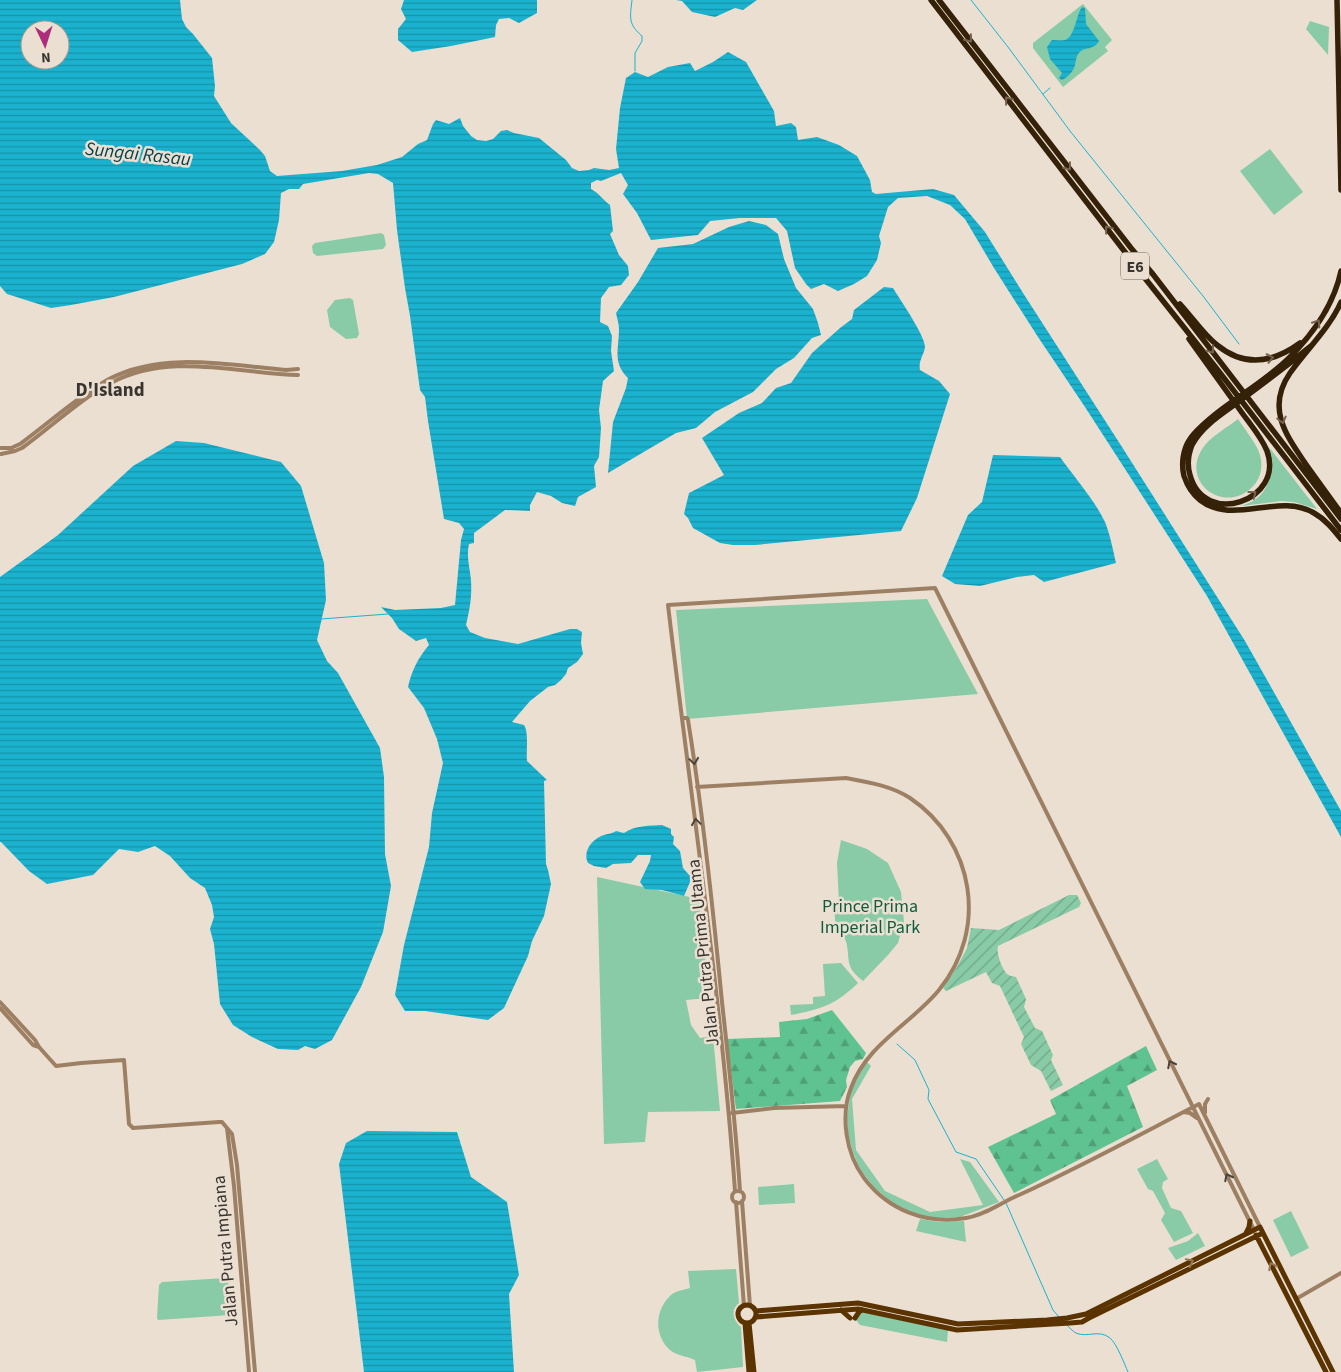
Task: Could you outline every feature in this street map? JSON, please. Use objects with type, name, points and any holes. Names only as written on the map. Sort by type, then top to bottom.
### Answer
[{"type":"highway","name":"E6","points":[[931,0],[1126,252],[1144,278],[1341,530]]},
{"type":"highway","name":"E6","points":[[939,0],[1152,273],[1341,520]]},
{"type":"highway","points":[[1337,0],[1341,190]]},
{"type":"highway","points":[[1339,100],[1341,89]]},
{"type":"highway","points":[[1260,384],[1308,338],[1328,306],[1341,271]]},
{"type":"highway","points":[[1152,273],[1204,332],[1216,344],[1231,354],[1257,360],[1274,358],[1308,338]]},
{"type":"highway","points":[[1144,278],[1259,436],[1267,452],[1268,472],[1262,486],[1256,494],[1234,504],[1215,502],[1204,495],[1194,484],[1189,469],[1188,457],[1193,444],[1203,430],[1222,412]]},
{"type":"highway","points":[[1341,302],[1332,318],[1284,382],[1281,392],[1280,413],[1287,437],[1341,513]]},
{"type":"highway","points":[[1311,346],[1195,432],[1185,448],[1183,472],[1194,494],[1207,505],[1222,510],[1285,505],[1305,508],[1325,521],[1341,539]]},
{"type":"main road","points":[[1246,1234],[1250,1221]]},
{"type":"main road","points":[[756,1314],[754,1321],[747,1323],[739,1319],[738,1315],[741,1308],[747,1306],[756,1314],[862,1310],[957,1330],[1053,1325],[1086,1314],[1260,1227],[1332,1372]]},
{"type":"main road","points":[[1254,1230],[1326,1372]]},
{"type":"main road","points":[[756,1314],[858,1303],[958,1324],[1047,1320],[1082,1322],[1263,1233]]},
{"type":"main road","points":[[1248,1240],[1262,1244]]},
{"type":"main road","points":[[841,1310],[852,1318],[862,1310]]},
{"type":"main road","points":[[747,1323],[749,1372]]},
{"type":"main road","points":[[747,1323],[754,1372]]},
{"type":"street","points":[[298,368],[286,370],[181,361],[139,367],[110,378],[94,388],[20,444],[11,448],[0,447],[0,454],[22,448],[95,392],[112,382],[140,372],[181,365],[298,374]]},
{"type":"street","name":"Jalan Putra Prima Utama","points":[[732,1113],[668,605],[934,588],[1188,1097]]},
{"type":"street","name":"Jalan Putra Prima Utama","points":[[682,718],[687,718],[688,720],[698,787],[716,940],[738,1191]]},
{"type":"street","points":[[698,787],[846,778],[867,782],[909,797],[936,822],[955,847],[967,880],[969,895],[970,910],[962,950],[940,989],[864,1064],[855,1077],[846,1106],[847,1135],[858,1170],[881,1196],[898,1209],[919,1216],[945,1220],[968,1218],[1090,1160],[1199,1104],[1260,1227]]},
{"type":"street","points":[[0,1002],[56,1066],[124,1060],[129,1124],[133,1128],[219,1122],[222,1122],[227,1128]]},
{"type":"street","points":[[0,1008],[33,1045],[39,1047]]},
{"type":"street","points":[[1184,1112],[1187,1107],[1188,1097]]},
{"type":"street","points":[[1188,1097],[1254,1230]]},
{"type":"street","points":[[1204,1116],[1205,1104],[1208,1099]]},
{"type":"street","points":[[732,1113],[774,1108],[846,1106]]},
{"type":"street","points":[[1184,1112],[1198,1118]]},
{"type":"street","name":"Jalan Putra Impiana","points":[[227,1128],[232,1134],[237,1165],[255,1372]]},
{"type":"street","name":"Jalan Putra Impiana","points":[[227,1128],[234,1186],[249,1372]]},
{"type":"street","points":[[738,1191],[744,1195],[742,1201],[747,1306],[736,1202],[732,1197],[738,1191]]},
{"type":"street","points":[[736,1202],[742,1201]]},
{"type":"street","points":[[1296,1299],[1341,1273]]},
{"type":"green space","points":[[1083,4],[1112,40],[1105,47],[1108,51],[1063,87],[1033,48],[1033,43]]},
{"type":"green space","points":[[1310,21],[1329,27],[1328,55],[1306,29]]},
{"type":"green space","points":[[1270,149],[1303,192],[1274,215],[1240,171]]},
{"type":"green space","points":[[381,233],[384,235],[386,245],[383,249],[317,256],[313,253],[312,246],[315,243]]},
{"type":"green space","points":[[350,298],[353,300],[359,334],[357,338],[346,339],[330,327],[327,310],[335,300]]},
{"type":"green space","points":[[1238,419],[1259,451],[1260,474],[1255,484],[1244,494],[1231,497],[1219,496],[1209,491],[1201,483],[1197,471],[1198,459],[1208,442]]},
{"type":"green space","points":[[1268,446],[1317,509],[1294,502],[1281,501],[1241,506],[1256,499],[1266,488],[1270,475]]},
{"type":"green space","points":[[927,599],[978,694],[687,719],[676,610]]},
{"type":"green space","name":"Prince Prima Imperial Park","points":[[841,840],[867,849],[888,863],[901,892],[904,922],[898,943],[863,981],[851,968],[846,941],[836,931],[834,908],[839,903],[837,863]]},
{"type":"green space","points":[[597,877],[699,899],[709,998],[686,1000],[691,1025],[700,1038],[713,1036],[720,1111],[648,1112],[645,1142],[604,1144]]},
{"type":"green space","points":[[1069,895],[1077,895],[1081,903],[1079,907],[998,946],[1003,969],[1010,976],[1016,977],[1026,999],[1024,1007],[1035,1028],[1042,1031],[1053,1055],[1051,1060],[1063,1085],[1051,1091],[1041,1071],[1031,1065],[1021,1044],[1024,1037],[1000,986],[992,983],[986,972],[946,991],[943,988],[967,948],[971,928],[999,930]]},
{"type":"green space","points":[[841,963],[858,983],[828,1005],[791,1015],[790,1005],[813,1004],[813,997],[825,996],[823,964]]},
{"type":"green space","points":[[832,1010],[866,1053],[863,1059],[855,1061],[850,1067],[846,1080],[847,1087],[840,1101],[736,1109],[727,1039],[780,1037],[779,1022],[807,1019]]},
{"type":"green space","points":[[1146,1046],[1157,1070],[1127,1086],[1143,1127],[1014,1193],[988,1147],[1056,1114],[1050,1100]]},
{"type":"green space","points":[[867,1062],[871,1066],[852,1099],[856,1150],[885,1191],[930,1212],[983,1205],[960,1159],[970,1162],[999,1202],[960,1217],[934,1218],[897,1207],[874,1187],[860,1169],[853,1152],[848,1134],[847,1117],[851,1091],[857,1076]]},
{"type":"green space","points":[[1157,1159],[1168,1179],[1163,1182],[1162,1188],[1171,1208],[1181,1211],[1193,1233],[1174,1242],[1161,1220],[1165,1213],[1153,1191],[1148,1189],[1137,1169]]},
{"type":"green space","points":[[794,1184],[795,1203],[759,1205],[758,1187]]},
{"type":"green space","points":[[1291,1211],[1309,1248],[1291,1257],[1273,1220]]},
{"type":"green space","points":[[920,1219],[939,1222],[964,1221],[966,1242],[916,1231]]},
{"type":"green space","points":[[1198,1233],[1205,1246],[1176,1260],[1168,1248],[1188,1241]]},
{"type":"green space","points":[[736,1269],[739,1303],[734,1309],[734,1315],[741,1327],[743,1367],[697,1372],[695,1360],[673,1352],[661,1338],[658,1324],[661,1309],[671,1295],[690,1288],[688,1271]]},
{"type":"green space","points":[[225,1278],[228,1280],[232,1313],[230,1315],[158,1320],[159,1285],[162,1282]]},
{"type":"green space","points":[[862,1312],[948,1330],[947,1342],[860,1325],[856,1320]]},
{"type":"water","name":"Sungai Rasau","points":[[0,0],[180,0],[182,19],[186,27],[212,58],[215,86],[214,96],[231,123],[260,150],[265,156],[270,171],[277,176],[342,171],[377,165],[402,157],[418,144],[427,140],[436,120],[449,124],[460,118],[463,126],[477,140],[486,141],[493,139],[501,131],[507,130],[539,138],[566,160],[572,168],[579,171],[594,168],[609,170],[619,168],[616,149],[620,108],[626,78],[635,72],[648,77],[668,67],[690,63],[695,71],[728,52],[746,62],[774,111],[776,126],[791,123],[796,127],[798,140],[817,137],[839,145],[857,156],[870,180],[872,192],[876,194],[933,189],[954,195],[985,232],[1245,641],[1341,811],[1341,837],[1207,596],[1038,337],[965,219],[950,205],[927,196],[898,198],[888,207],[879,236],[881,243],[877,260],[867,276],[838,291],[824,284],[811,289],[795,268],[787,231],[776,218],[740,218],[710,221],[698,235],[651,240],[637,213],[623,194],[628,185],[621,173],[591,183],[591,189],[610,205],[613,231],[610,234],[619,255],[628,266],[629,275],[621,285],[609,287],[601,298],[600,322],[608,326],[612,336],[611,351],[614,371],[603,381],[599,410],[601,428],[599,457],[594,466],[596,487],[578,497],[575,506],[562,503],[551,496],[537,492],[530,505],[530,511],[505,510],[474,533],[474,543],[469,544],[468,549],[471,592],[466,625],[470,632],[485,638],[518,644],[570,629],[577,629],[582,632],[583,654],[577,662],[568,668],[566,674],[555,685],[548,687],[530,701],[512,722],[524,725],[526,728],[527,761],[547,780],[544,781],[546,864],[551,884],[544,916],[504,1008],[488,1020],[425,1011],[405,1011],[395,995],[404,945],[429,847],[432,813],[443,763],[437,739],[424,708],[408,687],[416,664],[429,645],[426,638],[416,641],[399,629],[392,618],[381,607],[395,610],[441,608],[455,605],[461,540],[464,529],[459,523],[444,519],[425,397],[420,390],[397,230],[393,183],[378,174],[369,173],[303,184],[299,189],[289,189],[281,193],[279,220],[274,242],[265,254],[242,264],[114,297],[51,308],[7,294],[0,286]]},
{"type":"water","points":[[404,0],[537,0],[537,13],[519,23],[509,18],[499,19],[496,25],[495,37],[412,52],[398,40],[398,29],[406,19],[401,9]]},
{"type":"water","points":[[676,0],[757,0],[743,10],[735,8],[715,17],[692,12],[682,1]]},
{"type":"water","points":[[1082,7],[1085,8],[1086,24],[1099,41],[1094,46],[1079,53],[1073,70],[1062,80],[1059,78],[1062,73],[1050,59],[1047,47],[1052,40],[1065,40],[1071,35]]},
{"type":"water","points":[[749,221],[766,225],[778,234],[784,259],[796,288],[813,309],[821,335],[812,338],[794,358],[776,369],[753,392],[715,412],[696,428],[676,433],[608,473],[613,422],[628,378],[618,361],[619,329],[616,313],[638,282],[658,248],[693,244],[729,227]]},
{"type":"water","points":[[884,287],[893,288],[921,334],[925,347],[920,370],[939,381],[950,394],[917,498],[901,531],[755,545],[733,545],[720,543],[693,528],[684,514],[689,493],[724,475],[702,438],[739,413],[762,403],[776,388],[791,383],[812,353],[852,319],[854,310]]},
{"type":"water","points":[[176,441],[204,443],[281,462],[301,486],[324,563],[326,600],[317,640],[327,661],[338,673],[380,748],[384,777],[385,854],[391,886],[383,932],[361,987],[332,1040],[315,1049],[305,1046],[298,1050],[278,1049],[252,1037],[233,1025],[220,1004],[214,944],[210,929],[214,917],[212,905],[205,888],[190,878],[170,856],[155,846],[138,852],[119,849],[93,875],[47,884],[29,871],[0,842],[0,577],[58,535],[133,466]]},
{"type":"water","points":[[993,455],[1060,457],[1090,497],[1105,522],[1116,563],[1044,582],[1034,575],[980,586],[955,584],[942,576],[968,515],[982,502]]},
{"type":"water","points":[[662,825],[671,829],[671,834],[674,837],[673,844],[680,851],[683,868],[690,876],[690,882],[684,896],[662,890],[645,889],[640,882],[651,855],[638,855],[631,863],[613,864],[606,868],[588,863],[586,854],[596,839],[616,831],[624,833],[638,827]]},
{"type":"water","points":[[367,1131],[457,1132],[471,1177],[507,1202],[519,1275],[509,1294],[514,1372],[364,1372],[339,1164],[346,1143]]},
{"type":"waterway","points":[[632,0],[632,24],[642,36],[642,41],[635,53],[635,71]]},
{"type":"waterway","points":[[971,0],[1070,131],[1203,296],[1239,344]]},
{"type":"waterway","points":[[1043,94],[1050,88]]},
{"type":"waterway","points":[[321,619],[388,614]]},
{"type":"waterway","points":[[897,1044],[915,1060],[929,1090],[928,1099],[956,1152],[976,1159],[1004,1200]]},
{"type":"waterway","points":[[1006,1203],[1053,1310],[1059,1317]]},
{"type":"waterway","points":[[1067,1325],[1076,1333],[1102,1334],[1110,1338],[1118,1349],[1128,1372]]},
{"type":"district","name":"D'Island","points":[[110,389]]}]
